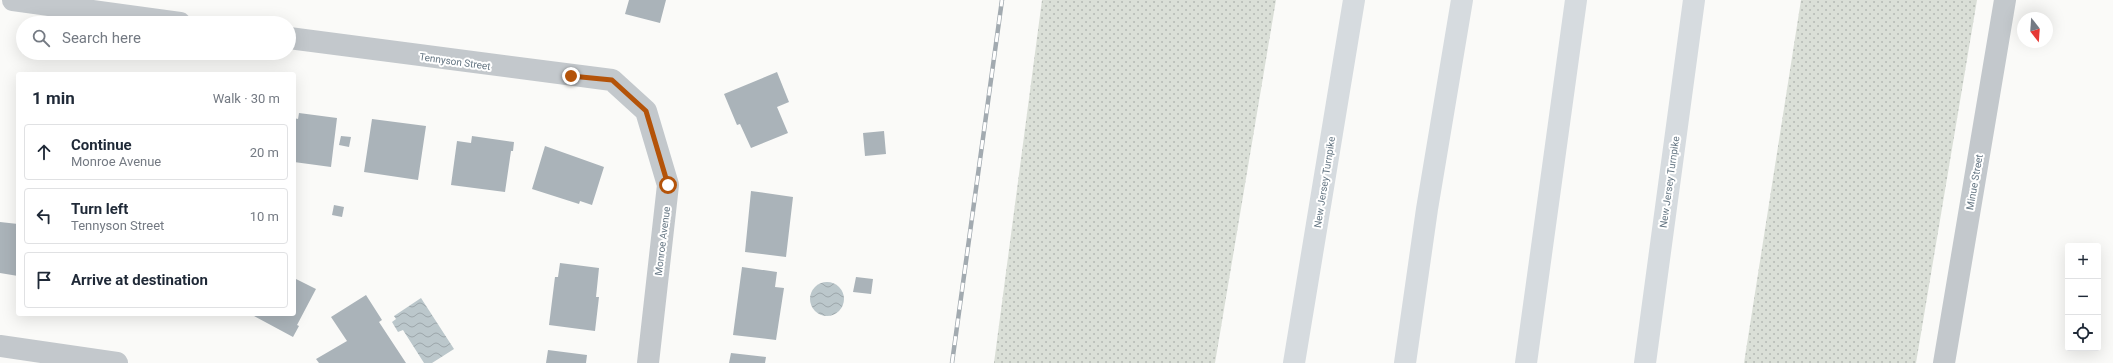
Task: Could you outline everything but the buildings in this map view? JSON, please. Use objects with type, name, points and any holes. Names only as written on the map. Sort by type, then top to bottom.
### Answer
[{"type":"highway","name":"New Jersey Turnpike","points":[[1294,363],[1354,0]]},
{"type":"highway","points":[[1405,363],[1427,209],[1462,0]]},
{"type":"highway","points":[[1526,363],[1576,0]]},
{"type":"highway","name":"New Jersey Turnpike","points":[[1645,363],[1694,0]]},
{"type":"street","points":[[13,0],[129,16]]},
{"type":"street","name":"Minue Street","points":[[1944,363],[2005,0]]},
{"type":"street","name":"Tennyson Street","points":[[296,39],[612,80],[618,86]]},
{"type":"street","name":"Monroe Avenue","points":[[618,86],[646,111],[668,185],[648,363]]},
{"type":"street","points":[[0,346],[117,363]]},
{"type":"shaded area","points":[[1042,0],[1276,0],[1215,363],[994,363]]},
{"type":"shaded area","points":[[1801,0],[1977,0],[1916,363],[1744,363]]},
{"type":"water","points":[[830,282],[839,287],[843,292],[843,306],[839,311],[834,315],[824,316],[820,315],[811,306],[810,296],[811,292],[820,283]]},
{"type":"water","points":[[421,298],[454,349],[432,363],[424,363],[403,330],[398,332],[392,322],[396,319],[394,316]]},
{"type":"railway","points":[[952,363],[1002,0]]},
{"type":"route","points":[[571,76],[612,80],[646,111],[668,185]]}]
